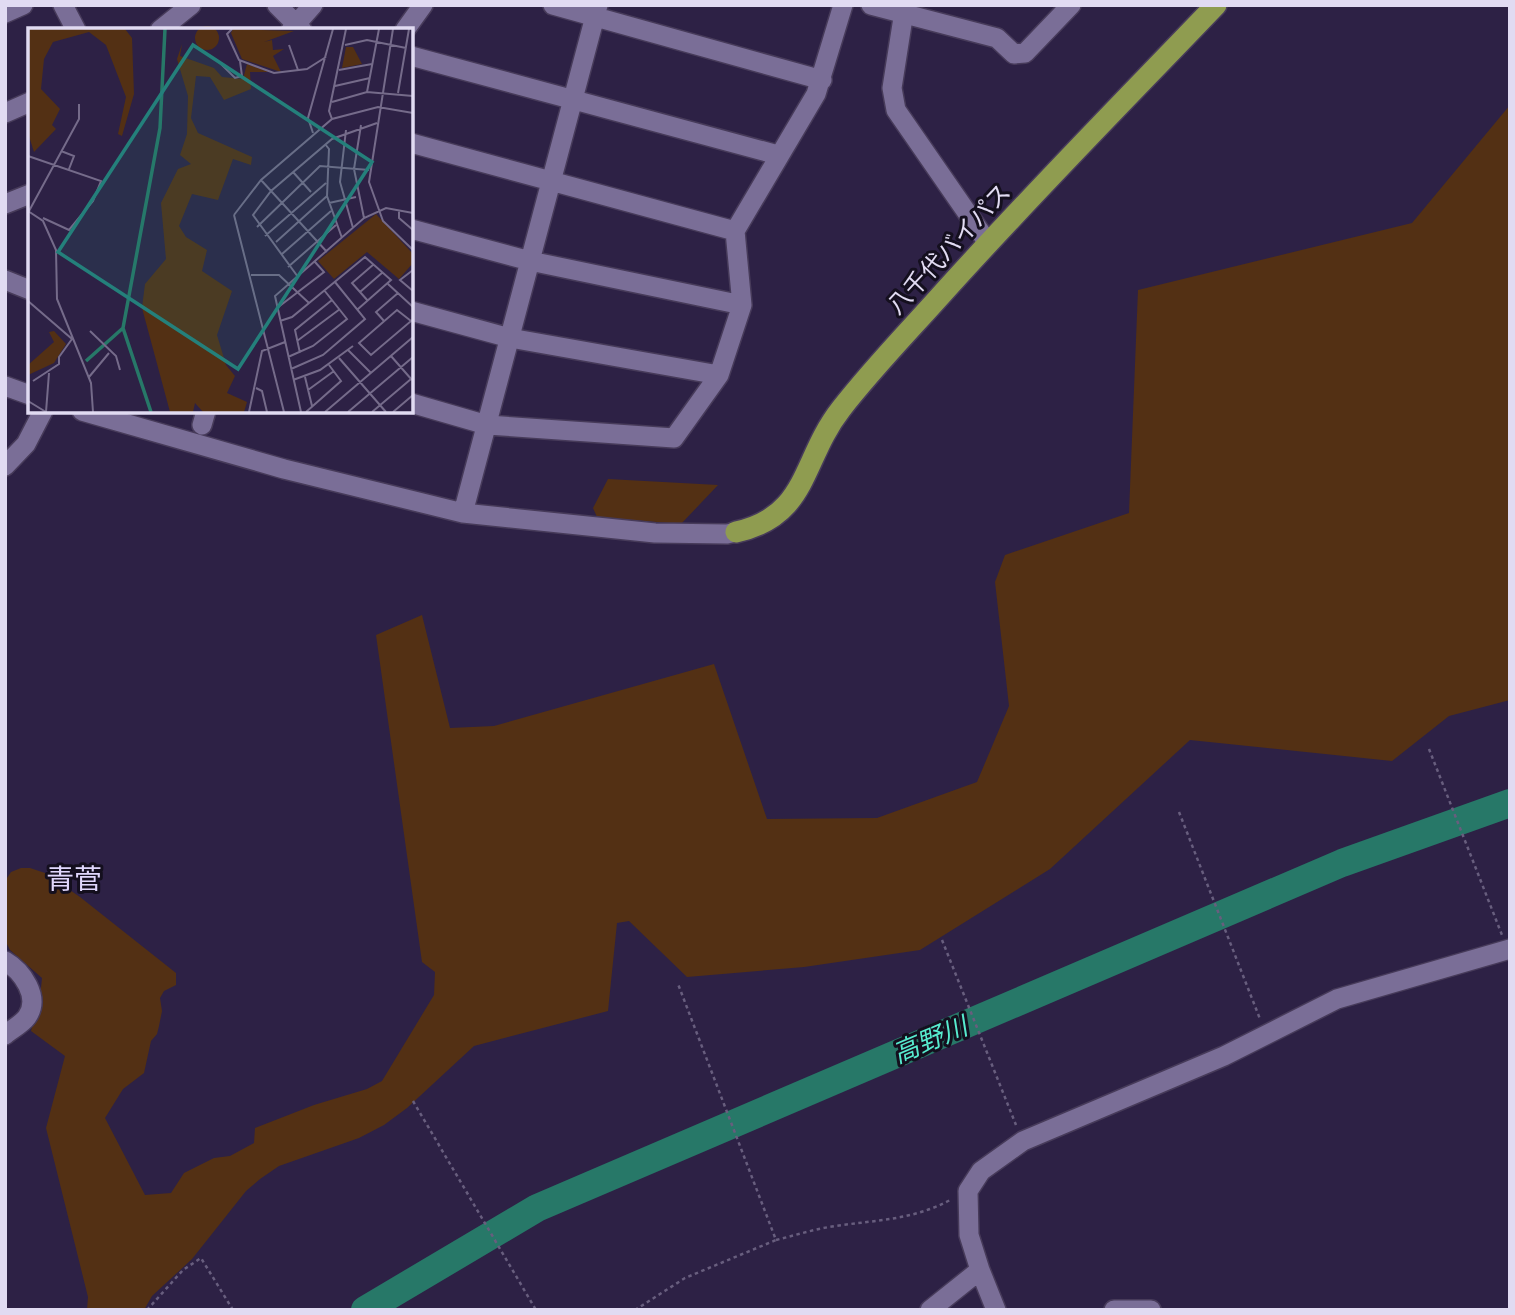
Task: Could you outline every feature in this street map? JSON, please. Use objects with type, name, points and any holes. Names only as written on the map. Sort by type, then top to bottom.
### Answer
[{"type":"highway","name":"八千代バイパス","points":[[736,532],[758,527],[776,516],[789,503],[834,417],[864,380],[988,243],[1216,5]]},
{"type":"street","points":[[5,13],[23,5]]},
{"type":"street","points":[[63,5],[75,28]]},
{"type":"street","points":[[162,28],[191,5]]},
{"type":"street","points":[[277,5],[297,28],[313,5]]},
{"type":"street","points":[[406,28],[423,5]]},
{"type":"street","points":[[553,5],[597,11],[822,80]]},
{"type":"street","points":[[413,403],[487,425],[674,438],[719,375],[743,305],[735,231],[816,94],[843,5]]},
{"type":"street","points":[[871,5],[904,10],[997,38],[1014,54],[1025,53],[1071,5]]},
{"type":"street","points":[[904,10],[892,88],[895,110],[988,243]]},
{"type":"street","points":[[463,513],[597,11]]},
{"type":"street","points":[[413,57],[778,155]]},
{"type":"street","points":[[5,113],[28,103]]},
{"type":"street","points":[[413,144],[735,231]]},
{"type":"street","points":[[5,204],[28,195]]},
{"type":"street","points":[[413,230],[530,261],[743,305]]},
{"type":"street","points":[[5,280],[28,289]]},
{"type":"street","points":[[413,312],[510,338],[719,375]]},
{"type":"street","points":[[5,386],[28,394]]},
{"type":"street","points":[[5,466],[26,444],[42,413]]},
{"type":"street","points":[[89,413],[197,446],[463,513],[655,533],[736,532]]},
{"type":"street","points":[[996,1310],[969,1235],[968,1191],[981,1171],[1023,1141],[1224,1056],[1338,999],[1509,950]]},
{"type":"street","points":[[5,961],[14,966],[28,984],[32,1003],[27,1017],[5,1035]]},
{"type":"street","points":[[930,1310],[980,1270]]},
{"type":"street","points":[[1114,1310],[1151,1310]]},
{"type":"path","points":[[1429,749],[1509,950]]},
{"type":"path","points":[[1178,812],[1266,1035]]},
{"type":"path","points":[[942,940],[1023,1141]]},
{"type":"path","points":[[678,984],[776,1240]]},
{"type":"path","points":[[413,1101],[536,1310]]},
{"type":"path","points":[[635,1310],[685,1278],[776,1240],[835,1226],[915,1216],[968,1191]]},
{"type":"path","points":[[147,1310],[183,1270],[201,1258],[233,1310]]},
{"type":"shaded area","points":[[1510,105],[1510,700],[1449,716],[1392,761],[1190,740],[1050,869],[920,950],[804,967],[687,977],[629,921],[617,923],[608,1011],[474,1046],[407,1108],[384,1125],[359,1138],[279,1166],[260,1179],[246,1191],[192,1259],[152,1296],[144,1310],[87,1310],[88,1297],[46,1128],[65,1056],[31,1031],[40,998],[42,978],[10,950],[5,940],[5,881],[11,872],[30,868],[45,873],[80,897],[176,973],[176,985],[164,991],[160,998],[162,1011],[159,1026],[151,1041],[144,1073],[123,1089],[105,1118],[145,1195],[171,1193],[184,1173],[214,1158],[230,1156],[254,1143],[255,1128],[314,1105],[367,1089],[382,1081],[434,995],[435,972],[422,962],[376,635],[422,615],[450,728],[494,726],[714,664],[767,819],[877,818],[977,782],[1009,706],[995,582],[1005,555],[1129,513],[1138,290],[1412,223]]},
{"type":"shaded area","points":[[608,479],[718,485],[681,524],[597,517],[593,508]]},
{"type":"waterway","name":"高野川","points":[[365,1310],[537,1208],[1342,863],[1510,803]]},
{"type":"district","name":"青菅","points":[[74,879]]}]
